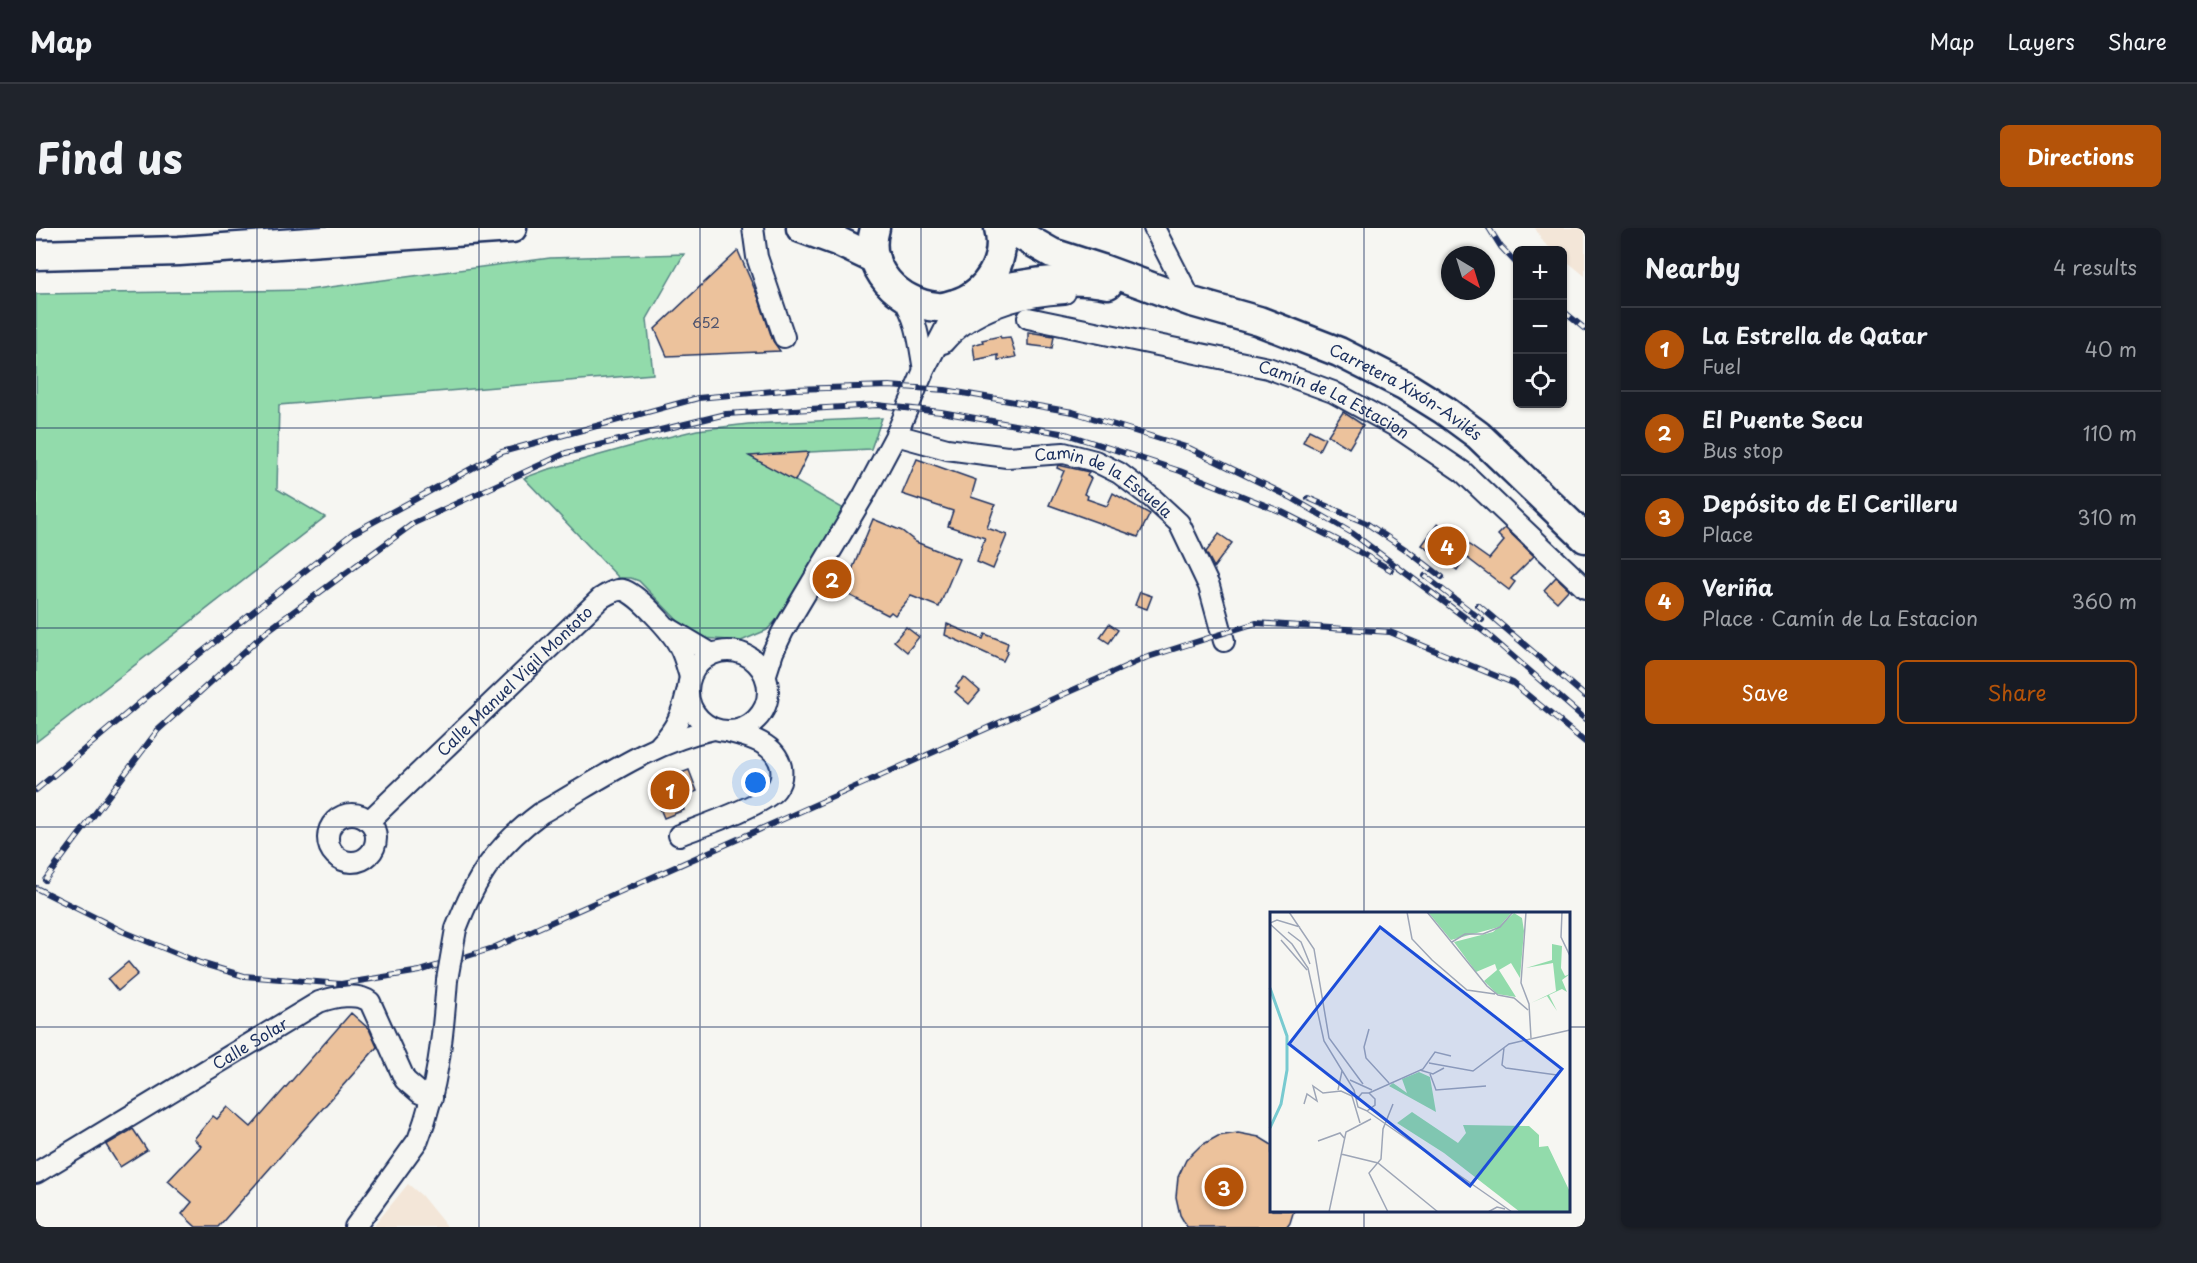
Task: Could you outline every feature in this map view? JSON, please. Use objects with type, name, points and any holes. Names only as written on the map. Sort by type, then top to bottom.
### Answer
[{"type":"highway","points":[[36,255],[179,251],[512,228]]},
{"type":"highway","points":[[801,228],[837,241],[874,259]]},
{"type":"highway","points":[[875,228],[874,259],[886,282],[902,296]]},
{"type":"highway","points":[[968,298],[989,281],[998,262],[1002,239],[999,228]]},
{"type":"highway","name":"Carretera Xixón-Avilés","points":[[1008,228],[1052,253],[1192,302]]},
{"type":"highway","name":"Carretera Xixón-Avilés","points":[[902,296],[917,303],[939,308],[968,298],[1057,280],[1076,279],[1192,302],[1259,321],[1339,352],[1404,385],[1444,410],[1478,435],[1585,538]]},
{"type":"street","points":[[753,228],[757,257],[784,337]]},
{"type":"street","points":[[1154,228],[1192,302]]},
{"type":"street","points":[[927,363],[953,331],[982,313],[1011,302],[1058,293],[1130,288]]},
{"type":"street","points":[[902,296],[912,312],[927,363]]},
{"type":"street","points":[[766,674],[783,631],[848,524],[896,435],[927,363],[968,298]]},
{"type":"street","name":"Camín de La Estacion","points":[[1028,318],[1268,368],[1333,392],[1395,426],[1463,472],[1585,588]]},
{"type":"street","name":"Camin de la Escuela","points":[[896,435],[946,449],[1007,457],[1064,453],[1095,460],[1119,472],[1179,523],[1209,586],[1224,641]]},
{"type":"street","name":"Calle Manuel Vigil Montoto","points":[[369,821],[601,598],[612,592],[622,590],[632,594],[668,628],[711,654]]},
{"type":"street","name":"Calle Manuel Vigil Montoto","points":[[668,628],[680,647],[689,685]]},
{"type":"street","points":[[742,652],[783,631]]},
{"type":"street","points":[[660,745],[673,732],[699,663],[711,654],[727,650],[742,652],[756,661],[766,674],[769,689],[766,727],[770,748]]},
{"type":"street","points":[[679,835],[764,800],[776,789],[782,774],[780,761],[770,748],[700,721],[691,708],[689,685]]},
{"type":"street","points":[[356,1227],[418,1140],[432,1098],[442,1041],[447,980],[456,929],[477,880],[498,850],[541,813],[660,745],[693,734],[745,728],[758,719],[767,705]]},
{"type":"street","name":"Calle Solar","points":[[36,1173],[319,1002],[333,998],[364,998],[370,1002],[405,1080],[420,1093],[432,1098]]},
{"type":"shaded area","points":[[1535,228],[1585,228],[1585,276],[1567,261],[1567,246],[1548,246]]},
{"type":"shaded area","points":[[408,1184],[421,1195],[447,1227],[373,1227]]},
{"type":"green space","points":[[684,254],[647,319],[653,374],[279,405],[277,489],[325,517],[36,742],[36,294],[308,290],[550,258]]},
{"type":"green space","points":[[882,418],[871,449],[809,452],[795,481],[844,509],[778,618],[767,630],[741,641],[703,638],[684,627],[639,581],[619,578],[524,478],[639,444],[697,430],[748,424]]},
{"type":"building","points":[[738,251],[759,299],[773,341],[780,351],[667,356],[655,329]]},
{"type":"building","points":[[1028,332],[1054,336],[1052,348],[1028,345]]},
{"type":"building","points":[[1000,336],[1001,338],[1010,337],[1016,357],[998,360],[998,355],[975,360],[973,345],[983,342],[982,340]]},
{"type":"building","points":[[1343,412],[1363,425],[1349,448],[1328,435]]},
{"type":"building","points":[[1309,430],[1325,438],[1319,450],[1303,442]]},
{"type":"building","points":[[809,452],[795,481],[749,456],[777,454]]},
{"type":"building","points":[[917,459],[976,480],[971,497],[995,505],[987,528],[1007,535],[993,569],[977,562],[985,538],[948,526],[953,511],[902,494]]},
{"type":"building","points":[[1058,465],[1089,472],[1087,476],[1091,478],[1084,494],[1088,496],[1087,499],[1107,506],[1113,493],[1150,514],[1138,537],[1049,505],[1064,471],[1057,468]]},
{"type":"building","points":[[873,519],[902,531],[916,542],[959,559],[939,607],[911,596],[895,615],[891,612],[888,615],[843,592]]},
{"type":"building","points":[[1438,523],[1489,559],[1504,541],[1498,535],[1505,528],[1534,556],[1511,579],[1515,582],[1509,590],[1466,557],[1457,570],[1422,545]]},
{"type":"building","points":[[1219,534],[1232,543],[1214,567],[1206,552]]},
{"type":"building","points":[[1556,577],[1569,589],[1557,602],[1544,590]]},
{"type":"building","points":[[1140,592],[1152,596],[1147,609],[1135,605]]},
{"type":"building","points":[[947,624],[983,639],[985,634],[1008,643],[1006,650],[1008,651],[1003,661],[945,635]]},
{"type":"building","points":[[1109,624],[1118,630],[1109,643],[1100,637]]},
{"type":"building","points":[[906,627],[919,637],[907,652],[894,641]]},
{"type":"building","points":[[964,677],[980,691],[969,704],[955,692],[959,688],[956,686]]},
{"type":"building","points":[[689,770],[697,791],[680,798],[684,810],[664,818],[659,806],[668,803],[660,781]]},
{"type":"building","points":[[128,962],[138,974],[118,991],[108,979]]},
{"type":"building","points":[[351,1013],[369,1029],[377,1047],[218,1227],[196,1227],[182,1214],[192,1202],[168,1181],[201,1146],[194,1139],[213,1116],[217,1119],[228,1107],[251,1127]]},
{"type":"building","points":[[133,1129],[147,1150],[120,1167],[106,1145]]},
{"type":"building","points":[[1238,1133],[1259,1137],[1270,1144],[1270,1212],[1293,1212],[1287,1227],[1187,1227],[1180,1215],[1176,1197],[1178,1177],[1186,1160],[1200,1146],[1218,1136]]},
{"type":"railway","points":[[1489,228],[1501,247],[1513,260]]},
{"type":"railway","points":[[1567,314],[1585,329]]},
{"type":"railway","points":[[36,790],[174,674],[353,533],[502,452],[698,398],[794,389],[889,386],[945,390],[1073,412],[1189,448],[1290,497],[1352,533],[1487,634],[1585,719]]},
{"type":"railway","points":[[45,880],[158,730],[267,631],[414,523],[566,453],[726,414],[877,405],[941,412],[1066,434],[1180,471],[1282,512],[1391,570]]},
{"type":"railway","points":[[1308,498],[1366,523],[1442,577]]},
{"type":"railway","points":[[1425,576],[1482,620]]},
{"type":"railway","points":[[1478,605],[1585,696]]},
{"type":"railway","points":[[36,888],[122,931],[200,963],[244,976],[341,984],[420,971],[493,948],[1145,658],[1256,623],[1390,632],[1513,683],[1585,742]]},
{"type":"place","name":"Veriña","points":[[1447,546]]},
{"type":"place","name":"El Puente Secu","points":[[832,579]]},
{"type":"place","name":"La Estrella de Qatar","points":[[670,790]]},
{"type":"place","name":"Depósito de El Cerilleru","points":[[1224,1187]]}]
